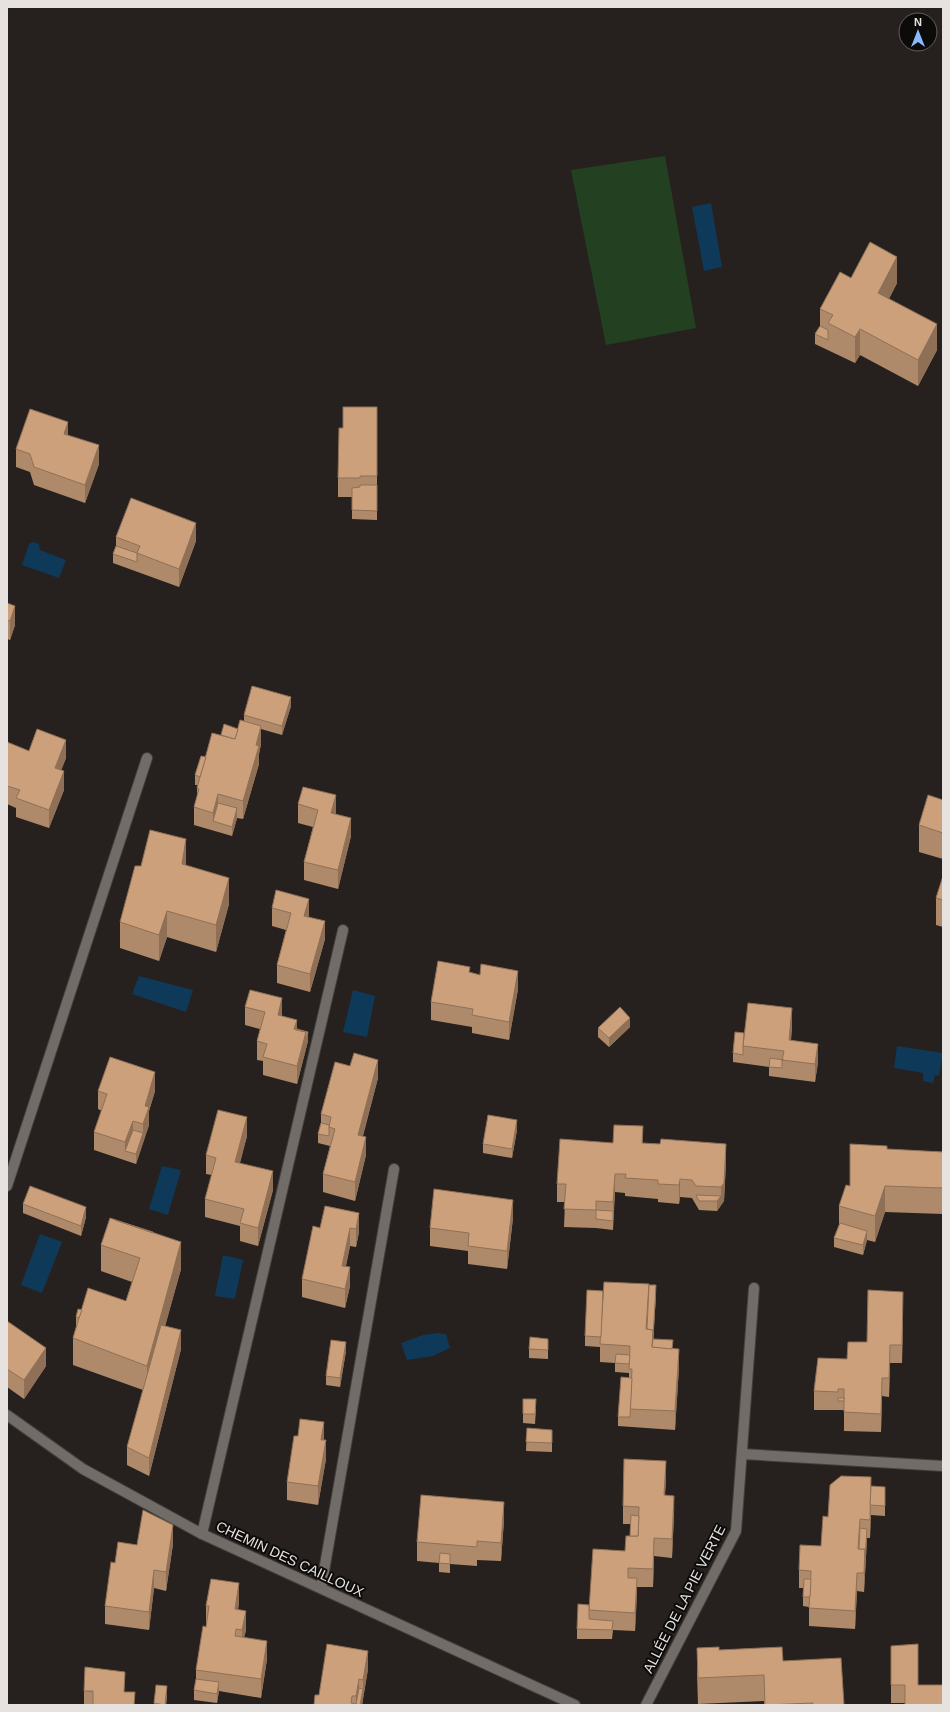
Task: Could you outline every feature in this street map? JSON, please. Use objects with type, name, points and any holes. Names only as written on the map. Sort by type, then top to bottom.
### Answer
[{"type":"street","points":[[7,1186],[147,758]]},
{"type":"street","points":[[202,1534],[344,930]]},
{"type":"street","points":[[321,1588],[394,1169]]},
{"type":"street","name":"ALLÉE DE LA PIE VERTE","points":[[646,1705],[736,1531],[754,1288]]},
{"type":"street","name":"CHEMIN DES CAILLOUX","points":[[7,1415],[83,1469],[202,1534],[575,1705]]},
{"type":"street","points":[[742,1454],[943,1466]]},
{"type":"green space","points":[[665,156],[696,328],[606,345],[571,170]]},
{"type":"water","points":[[711,203],[722,267],[704,271],[692,207]]},
{"type":"water","points":[[33,542],[39,544],[40,550],[66,560],[59,578],[22,565],[29,544]]},
{"type":"water","points":[[139,976],[193,990],[186,1012],[132,994]]},
{"type":"water","points":[[353,990],[375,996],[367,1037],[343,1032]]},
{"type":"water","points":[[897,1046],[943,1053],[939,1076],[935,1075],[933,1083],[923,1081],[923,1073],[894,1068]]},
{"type":"water","points":[[162,1166],[181,1170],[168,1215],[149,1209]]},
{"type":"water","points":[[40,1234],[62,1242],[42,1293],[21,1285]]},
{"type":"water","points":[[223,1255],[243,1260],[235,1299],[215,1296]]},
{"type":"water","points":[[438,1333],[446,1334],[450,1348],[433,1356],[407,1360],[401,1343],[423,1335]]},
{"type":"building","points":[[870,242],[897,257],[878,293],[937,324],[918,360],[860,329],[855,337],[828,323],[833,315],[820,309],[840,272],[851,278]]},
{"type":"building","points":[[820,326],[828,330],[828,340],[815,334]]},
{"type":"building","points":[[343,407],[377,407],[377,476],[338,478],[339,428],[343,428]]},
{"type":"building","points":[[30,409],[68,422],[64,434],[99,445],[85,485],[34,467],[30,454],[16,449]]},
{"type":"building","points":[[360,485],[377,485],[377,511],[352,510],[352,488],[360,487]]},
{"type":"building","points":[[131,498],[196,523],[179,569],[137,553],[140,546],[116,537]]},
{"type":"building","points":[[116,546],[137,553],[137,562],[113,554]]},
{"type":"building","points":[[7,603],[15,606],[10,621],[7,620]]},
{"type":"building","points":[[252,686],[291,697],[282,726],[244,715]]},
{"type":"building","points":[[240,720],[261,726],[256,745],[259,746],[243,801],[218,794],[213,813],[194,807],[199,789],[197,788],[212,733],[235,739]]},
{"type":"building","points":[[224,724],[238,729],[235,739],[221,735]]},
{"type":"building","points":[[37,729],[66,740],[55,768],[64,771],[49,810],[16,798],[20,790],[7,786],[7,742],[29,751]]},
{"type":"building","points":[[201,756],[206,757],[200,777],[195,775]]},
{"type":"building","points":[[303,787],[336,795],[331,813],[351,818],[338,870],[304,862],[318,810],[298,804]]},
{"type":"building","points":[[928,795],[943,800],[943,833],[919,825]]},
{"type":"building","points":[[218,803],[237,808],[232,827],[213,821]]},
{"type":"building","points":[[150,830],[186,839],[182,864],[229,878],[216,925],[167,911],[159,935],[120,922],[135,866],[141,866]]},
{"type":"building","points":[[943,876],[943,900],[936,898]]},
{"type":"building","points":[[276,890],[309,899],[304,916],[325,921],[310,974],[277,965],[291,913],[272,908]]},
{"type":"building","points":[[438,961],[470,967],[469,972],[480,975],[481,964],[518,971],[509,1022],[472,1015],[473,1009],[431,1002]]},
{"type":"building","points":[[250,990],[282,998],[278,1015],[297,1020],[294,1029],[306,1032],[297,1066],[263,1057],[267,1044],[257,1041],[265,1012],[245,1007]]},
{"type":"building","points":[[748,1003],[792,1008],[789,1040],[818,1044],[815,1064],[782,1060],[784,1051],[743,1046]]},
{"type":"building","points":[[620,1007],[630,1018],[609,1038],[598,1028]]},
{"type":"building","points":[[296,1030],[308,1032],[306,1041],[306,1032]]},
{"type":"building","points":[[735,1032],[744,1033],[743,1055],[733,1053]]},
{"type":"building","points":[[354,1053],[378,1060],[358,1135],[366,1137],[355,1182],[323,1174],[335,1129],[329,1127],[331,1117],[321,1114],[335,1062],[350,1066]]},
{"type":"building","points":[[110,1057],[155,1072],[145,1106],[149,1107],[143,1124],[133,1121],[125,1142],[94,1132],[107,1094],[98,1091]]},
{"type":"building","points":[[770,1058],[784,1060],[782,1060],[782,1068],[769,1067]]},
{"type":"building","points":[[218,1110],[247,1117],[235,1162],[273,1171],[258,1228],[240,1223],[244,1209],[205,1199],[216,1158],[206,1155]]},
{"type":"building","points":[[488,1115],[517,1120],[512,1149],[483,1144]]},
{"type":"building","points":[[321,1123],[329,1125],[329,1136],[318,1134]]},
{"type":"building","points":[[614,1125],[643,1126],[642,1143],[660,1144],[661,1139],[726,1144],[724,1183],[721,1187],[696,1186],[692,1180],[680,1179],[679,1185],[658,1184],[658,1180],[625,1178],[626,1174],[615,1174],[613,1202],[596,1201],[596,1210],[564,1209],[566,1184],[557,1184],[560,1139],[613,1143]]},
{"type":"building","points":[[133,1130],[143,1133],[136,1154],[125,1151]]},
{"type":"building","points":[[850,1144],[887,1146],[887,1149],[943,1152],[943,1188],[885,1186],[875,1216],[839,1206],[846,1185],[850,1186]]},
{"type":"building","points":[[30,1186],[86,1207],[81,1226],[23,1204]]},
{"type":"building","points":[[434,1189],[513,1200],[507,1251],[468,1246],[469,1233],[430,1228]]},
{"type":"building","points":[[696,1195],[721,1196],[717,1201],[699,1201]]},
{"type":"building","points":[[325,1206],[359,1213],[356,1229],[350,1228],[342,1266],[350,1267],[345,1289],[302,1279],[313,1226],[320,1228]]},
{"type":"building","points":[[596,1210],[613,1211],[613,1221],[596,1219]]},
{"type":"building","points":[[110,1218],[181,1242],[147,1366],[73,1338],[88,1288],[126,1301],[140,1258],[101,1245]]},
{"type":"building","points":[[115,1220],[153,1232],[153,1233]]},
{"type":"building","points":[[840,1223],[867,1231],[863,1245],[834,1238]]},
{"type":"building","points":[[604,1282],[649,1284],[646,1329],[653,1330],[652,1347],[679,1349],[675,1411],[630,1409],[632,1369],[629,1369],[630,1346],[600,1344]]},
{"type":"building","points":[[649,1285],[656,1285],[653,1339],[653,1330],[647,1329]]},
{"type":"building","points":[[587,1290],[603,1291],[601,1337],[585,1336]]},
{"type":"building","points":[[868,1290],[903,1292],[902,1345],[890,1345],[889,1378],[882,1378],[881,1414],[844,1412],[844,1389],[838,1389],[838,1392],[814,1391],[818,1358],[847,1359],[848,1342],[867,1342]]},
{"type":"building","points":[[78,1309],[82,1310],[79,1318],[76,1317]]},
{"type":"building","points":[[7,1321],[46,1348],[24,1380],[7,1369]]},
{"type":"building","points":[[161,1325],[181,1330],[149,1458],[127,1447]]},
{"type":"building","points":[[530,1337],[548,1339],[548,1350],[529,1349]]},
{"type":"building","points":[[653,1339],[673,1340],[672,1349],[652,1347]]},
{"type":"building","points":[[331,1340],[346,1342],[340,1378],[326,1376]]},
{"type":"building","points":[[616,1354],[630,1355],[629,1364],[615,1363]]},
{"type":"building","points":[[621,1377],[632,1378],[630,1417],[618,1417]]},
{"type":"building","points":[[838,1398],[844,1398],[844,1401],[838,1401]]},
{"type":"building","points":[[523,1399],[536,1399],[535,1414],[523,1414]]},
{"type":"building","points":[[300,1419],[324,1422],[321,1440],[326,1440],[318,1486],[287,1482],[294,1436],[298,1436]]},
{"type":"building","points":[[527,1428],[552,1430],[552,1443],[526,1442]]},
{"type":"building","points":[[624,1459],[666,1461],[664,1495],[674,1496],[672,1539],[654,1538],[653,1569],[628,1568],[628,1578],[637,1578],[635,1613],[589,1610],[593,1549],[625,1551],[626,1536],[638,1536],[639,1507],[623,1506]]},
{"type":"building","points":[[841,1476],[871,1477],[870,1520],[860,1519],[858,1549],[865,1549],[864,1573],[857,1573],[855,1611],[809,1608],[811,1571],[799,1570],[800,1545],[821,1546],[823,1516],[828,1517],[830,1485]]},
{"type":"building","points":[[871,1486],[885,1487],[885,1506],[870,1505]]},
{"type":"building","points":[[421,1495],[504,1502],[501,1543],[477,1541],[477,1547],[417,1542]]},
{"type":"building","points":[[143,1510],[173,1525],[166,1572],[154,1570],[149,1612],[105,1606],[111,1562],[115,1563],[118,1542],[137,1545]]},
{"type":"building","points":[[631,1515],[639,1516],[638,1536],[630,1536]]},
{"type":"building","points":[[860,1528],[867,1529],[865,1558],[865,1549],[859,1549]]},
{"type":"building","points":[[440,1553],[450,1554],[450,1564],[439,1563]]},
{"type":"building","points":[[211,1579],[239,1583],[235,1609],[246,1611],[242,1630],[236,1629],[235,1636],[267,1641],[261,1679],[196,1670],[203,1626],[206,1627],[209,1606],[206,1606]]},
{"type":"building","points":[[804,1579],[811,1579],[810,1597],[803,1597]]},
{"type":"building","points":[[578,1604],[589,1605],[589,1619],[613,1621],[612,1630],[577,1629]]},
{"type":"building","points":[[327,1644],[368,1651],[363,1680],[359,1679],[356,1696],[352,1696],[351,1703],[360,1705],[314,1705],[315,1695],[319,1695]]},
{"type":"building","points":[[918,1644],[918,1685],[943,1685],[943,1705],[905,1705],[905,1685],[891,1685],[891,1646]]},
{"type":"building","points":[[719,1647],[719,1650],[782,1647],[783,1661],[841,1658],[844,1705],[813,1705],[813,1703],[765,1705],[764,1675],[698,1678],[697,1648]]},
{"type":"building","points":[[85,1667],[125,1672],[124,1692],[135,1692],[134,1705],[93,1705],[93,1691],[84,1691]]},
{"type":"building","points":[[196,1679],[219,1682],[217,1694],[194,1690]]},
{"type":"building","points":[[156,1685],[167,1686],[165,1705],[154,1703]]},
{"type":"building","points":[[359,1688],[363,1689],[360,1705],[356,1704]]}]
